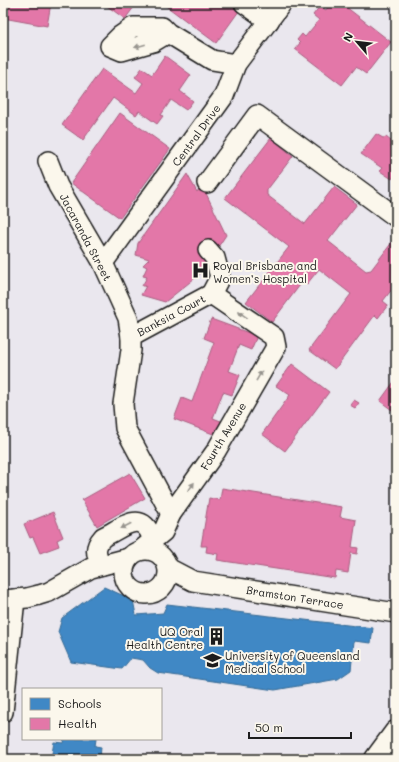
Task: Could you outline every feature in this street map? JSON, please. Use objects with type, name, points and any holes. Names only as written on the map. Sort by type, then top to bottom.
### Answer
[{"type":"main road","points":[[376,759],[396,732]]},
{"type":"street","points":[[244,3],[269,21]]},
{"type":"street","name":"Central Drive","points":[[103,263],[224,96],[236,64],[282,3]]},
{"type":"street","points":[[168,33],[212,60],[236,64]]},
{"type":"street","points":[[207,183],[257,115],[396,217]]},
{"type":"street","name":"Jacaranda Street","points":[[48,161],[58,186],[103,263],[128,318],[131,337],[131,350],[124,404],[125,428],[171,514]]},
{"type":"street","points":[[208,250],[215,258],[216,285]]},
{"type":"street","name":"Banksia Court","points":[[131,337],[216,285],[274,337]]},
{"type":"street","name":"Fourth Avenue","points":[[147,545],[216,451],[276,347],[274,337]]},
{"type":"street","points":[[97,566],[96,547],[103,538],[133,522],[145,524],[150,531],[147,545],[125,565],[124,572],[126,580],[135,591],[150,593],[156,591],[162,587],[168,575],[167,564],[162,556],[149,550],[147,545]]},
{"type":"street","points":[[3,712],[9,599],[27,598],[48,592],[97,566],[147,545]]},
{"type":"street","name":"Bramston Terrace","points":[[167,564],[193,581]]},
{"type":"street","points":[[97,566],[126,580]]},
{"type":"street","name":"Bramston Terrace","points":[[162,587],[193,581],[396,613]]},
{"type":"building: Schools","name":"UQ Oral Health Centre","points":[[104,587],[133,600],[136,615],[163,613],[167,604],[373,628],[371,643],[354,641],[351,670],[338,679],[275,690],[158,673],[150,668],[143,660],[131,658],[122,669],[71,662],[58,632],[62,618]]},
{"type":"building: Schools","points":[[64,740],[96,740],[95,746],[101,747],[100,759],[51,759],[54,742],[63,743]]},
{"type":"building: Health","points":[[3,3],[51,3],[47,26],[3,18]]},
{"type":"building: Health","points":[[103,3],[137,3],[125,19]]},
{"type":"building: Health","points":[[162,3],[228,3],[239,11],[216,43]]},
{"type":"building: Health","points":[[331,3],[341,3],[391,42],[366,74],[356,67],[342,85],[295,49],[300,43],[297,40],[302,34],[305,37],[319,20],[313,15],[320,6],[326,10]]},
{"type":"building: Health","points":[[165,56],[191,75],[180,91],[193,101],[186,110],[171,100],[157,124],[139,111],[136,115],[113,98],[83,140],[62,125],[102,69],[136,93],[143,83],[135,77],[142,68],[152,75]]},
{"type":"building: Health","points":[[120,113],[170,149],[120,218],[71,183]]},
{"type":"building: Health","points":[[376,134],[383,138],[386,137],[391,141],[391,147],[396,151],[391,160],[396,163],[396,173],[392,179],[380,171],[382,168],[361,154]]},
{"type":"building: Health","points":[[271,138],[293,156],[267,190],[267,195],[305,224],[334,187],[357,204],[328,241],[366,271],[371,270],[396,237],[396,284],[383,301],[388,305],[378,318],[375,315],[335,369],[309,350],[351,294],[319,269],[307,284],[303,281],[272,322],[246,302],[289,247],[225,198]]},
{"type":"building: Health","points":[[187,174],[197,192],[202,185],[226,235],[200,274],[165,302],[141,295],[146,286],[142,286],[147,277],[143,276],[147,267],[143,265],[149,259],[136,255],[138,243]]},
{"type":"building: Health","points":[[211,319],[257,336],[251,350],[239,345],[229,371],[240,375],[232,395],[223,392],[213,418],[226,423],[221,437],[174,419],[182,398],[192,402],[214,342],[204,338]]},
{"type":"building: Health","points":[[292,364],[329,392],[285,451],[262,434],[290,395],[276,386]]},
{"type":"building: Health","points":[[396,379],[396,413],[380,401]]},
{"type":"building: Health","points":[[354,400],[359,403],[355,408],[350,405]]},
{"type":"building: Health","points":[[130,473],[145,498],[97,526],[82,500]]},
{"type":"building: Health","points":[[222,488],[342,507],[340,517],[356,520],[352,547],[358,548],[357,554],[351,553],[348,573],[336,571],[335,578],[217,560],[218,554],[206,552],[207,546],[201,546],[209,498],[220,500]]},
{"type":"building: Health","points":[[53,512],[63,537],[57,540],[59,546],[40,553],[33,537],[30,538],[24,524]]},
{"type":"place","name":"Royal Brisbane and Women’s Hospital","points":[[200,271]]},
{"type":"place","name":"UQ Oral Health Centre","points":[[216,637]]},
{"type":"place","name":"University of Queensland Medical School","points":[[212,661]]}]
